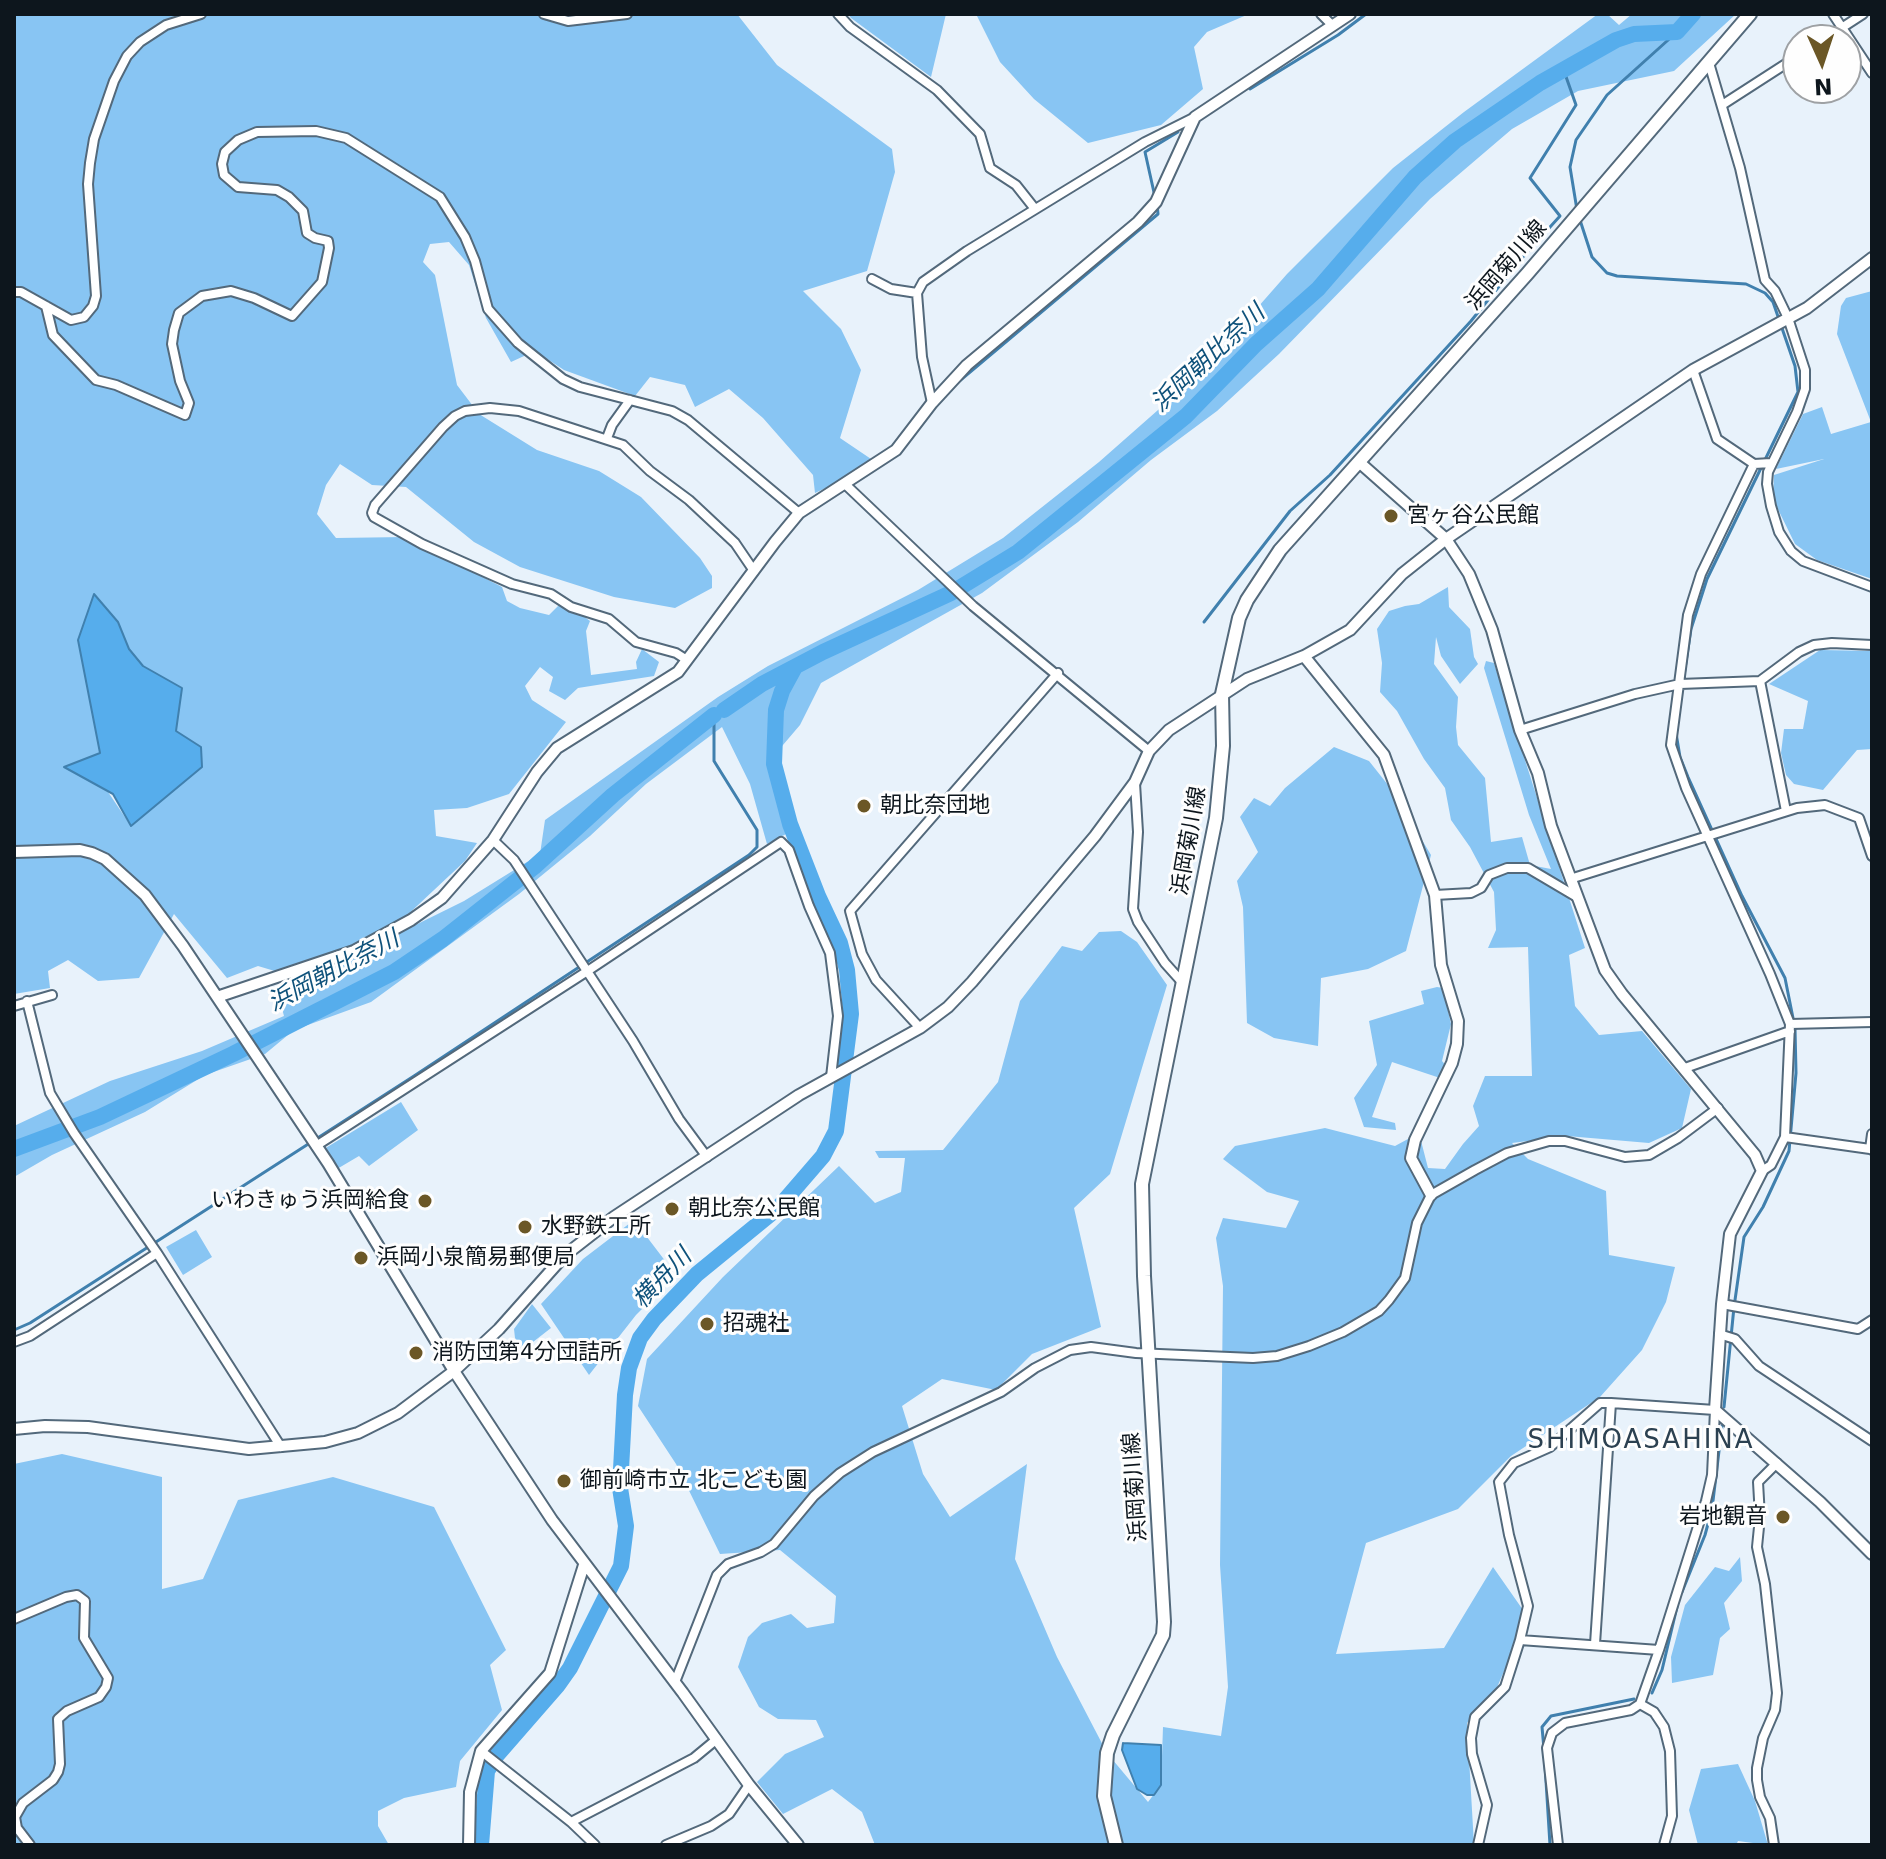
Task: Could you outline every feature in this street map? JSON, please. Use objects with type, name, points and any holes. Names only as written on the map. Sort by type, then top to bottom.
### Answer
[{"type":"main road","name":"浜岡菊川線","points":[[1116,1845],[1104,1796],[1107,1753],[1163,1635],[1164,1622],[1141,1221],[1142,1184],[1216,818],[1223,746],[1222,694],[1231,650],[1247,600],[1280,550],[1527,274],[1750,14]]},
{"type":"street","points":[[14,292],[21,292],[71,320],[84,317],[93,306],[96,296],[88,184],[101,118],[114,81],[127,56],[153,32],[201,14]]},
{"type":"street","points":[[544,14],[568,21],[627,14]]},
{"type":"street","points":[[838,14],[850,27],[937,90],[980,134],[990,168],[1016,185],[1035,209]]},
{"type":"street","points":[[1321,14],[1333,26]]},
{"type":"street","points":[[932,403],[922,357],[917,293],[923,282],[948,263],[1145,142],[1195,117],[1350,14]]},
{"type":"street","points":[[1709,63],[1740,168],[1765,280],[1775,291],[1788,318],[1805,370],[1805,389],[1771,463],[1767,484],[1779,532],[1791,551],[1803,561],[1872,587]]},
{"type":"street","points":[[1722,105],[1782,66]]},
{"type":"street","points":[[217,997],[288,975],[380,939],[442,898],[493,840],[537,772],[557,748],[678,672],[799,513],[896,450],[932,403],[967,365],[1138,222],[1160,194],[1195,117]]},
{"type":"street","points":[[46,306],[53,335],[96,380],[116,385],[185,415],[189,403],[180,381],[172,344],[179,313],[202,296],[231,291],[292,316],[322,282],[329,248],[328,241],[307,233],[303,211],[289,197],[277,190],[238,187],[224,175],[222,164],[225,152],[238,140],[257,132],[316,131],[346,138],[440,197],[465,237],[488,309],[518,343],[563,379],[580,387],[672,411],[688,420],[799,513]]},
{"type":"street","points":[[14,1429],[88,1427],[249,1449],[325,1442],[358,1433],[398,1413],[454,1371],[499,1329],[564,1256],[614,1217],[799,1095],[920,1028],[948,1007],[1095,836],[1135,782],[1149,751],[1169,730],[1247,679],[1304,656],[1350,630],[1402,574],[1446,539],[1693,370],[1807,308],[1872,258]]},
{"type":"street","points":[[872,279],[891,289],[917,293]]},
{"type":"street","points":[[1693,370],[1717,439],[1754,464],[1771,463]]},
{"type":"street","points":[[607,438],[612,425],[630,400]]},
{"type":"street","points":[[687,660],[676,653],[636,642],[609,619],[571,607],[551,594],[512,584],[422,544],[374,517],[375,505],[443,427],[465,411],[490,408],[519,411],[623,445],[735,543],[754,571]]},
{"type":"street","points":[[1359,462],[1446,539],[1469,574],[1480,597],[1520,730],[1538,773],[1551,826],[1605,970],[1755,1155],[1762,1171]]},
{"type":"street","points":[[1558,1845],[1547,1748],[1552,1733],[1565,1723],[1631,1710],[1640,1704],[1712,1475],[1715,1410],[1727,1337],[1724,1305],[1730,1234],[1762,1171],[1771,1165],[1790,1137],[1792,1026],[1673,755],[1672,725],[1688,615],[1701,574],[1754,464]]},
{"type":"street","points":[[846,485],[973,606],[1149,751]]},
{"type":"street","points":[[1520,730],[1635,694],[1680,684],[1760,681],[1799,652],[1814,645],[1872,645]]},
{"type":"street","points":[[1304,656],[1384,755],[1435,895],[1441,965],[1458,1021],[1452,1063],[1415,1140],[1411,1158],[1431,1195]]},
{"type":"street","points":[[920,1028],[876,980],[862,954],[850,911],[1058,673]]},
{"type":"street","points":[[1760,681],[1786,811]]},
{"type":"street","points":[[1135,782],[1138,832],[1133,909],[1165,963],[1182,982]]},
{"type":"street","points":[[1570,879],[1786,811],[1825,805],[1859,818],[1872,856]]},
{"type":"street","points":[[493,840],[514,860],[633,1041],[679,1119],[707,1157]]},
{"type":"street","points":[[314,1142],[781,842],[789,850],[830,953],[838,1016],[831,1077]]},
{"type":"street","points":[[14,852],[80,850],[105,859],[145,895],[183,946],[314,1142],[454,1371],[584,1565],[675,1682],[749,1785],[798,1845]]},
{"type":"street","points":[[1435,895],[1471,893],[1481,888],[1489,875],[1507,868],[1528,868],[1577,897]]},
{"type":"street","points":[[14,1006],[52,995]]},
{"type":"street","points":[[27,1001],[50,1093],[281,1447]]},
{"type":"street","points":[[1685,1068],[1792,1026],[1872,1022]]},
{"type":"street","points":[[675,1682],[717,1575],[728,1564],[774,1544],[814,1496],[840,1473],[873,1452],[1001,1392],[1035,1368],[1070,1350],[1091,1347],[1214,1358],[1277,1356],[1343,1332],[1379,1311],[1405,1278],[1417,1223],[1431,1195],[1507,1153],[1549,1141],[1565,1141],[1625,1157],[1649,1155],[1718,1108]]},
{"type":"street","points":[[1790,1137],[1871,1149],[1872,1134]]},
{"type":"street","points":[[14,1342],[30,1336],[157,1253]]},
{"type":"street","points":[[1724,1305],[1858,1329],[1872,1320]]},
{"type":"street","points":[[1727,1337],[1759,1366],[1872,1441]]},
{"type":"street","points":[[1478,1845],[1487,1805],[1472,1754],[1475,1717],[1505,1687],[1528,1606],[1499,1482],[1514,1463],[1550,1447],[1600,1403],[1715,1410],[1777,1463],[1872,1554]]},
{"type":"street","points":[[1595,1644],[1611,1403]]},
{"type":"street","points":[[1774,1845],[1770,1818],[1760,1797],[1757,1780],[1763,1738],[1775,1710],[1777,1693],[1765,1584],[1757,1547],[1760,1517],[1758,1482],[1777,1463]]},
{"type":"street","points":[[469,1845],[470,1792],[481,1751],[550,1673],[584,1565]]},
{"type":"street","points":[[14,1619],[77,1595],[85,1601],[84,1638],[108,1678],[99,1697],[67,1711],[58,1719],[58,1772],[53,1780],[23,1803],[15,1817],[17,1828],[30,1845]]},
{"type":"street","points":[[1520,1640],[1659,1650]]},
{"type":"street","points":[[1640,1704],[1654,1712],[1664,1727],[1670,1751],[1672,1816],[1664,1845]]},
{"type":"street","points":[[571,1822],[694,1758],[717,1739]]},
{"type":"street","points":[[481,1751],[571,1822],[595,1845]]},
{"type":"street","points":[[666,1845],[711,1826],[729,1814],[749,1785]]},
{"type":"shaded area","points":[[14,14],[737,14],[777,65],[892,149],[895,172],[867,271],[803,291],[841,329],[861,370],[840,438],[874,461],[815,493],[813,475],[763,418],[729,389],[695,407],[685,385],[650,377],[635,396],[564,370],[535,351],[511,362],[486,318],[469,265],[449,242],[430,244],[423,262],[435,275],[457,385],[479,414],[537,450],[599,471],[641,497],[700,558],[712,576],[712,588],[675,608],[614,597],[520,567],[474,542],[406,487],[372,485],[340,464],[326,485],[317,514],[336,538],[405,537],[502,587],[507,601],[520,608],[549,615],[560,604],[590,621],[586,631],[591,675],[637,669],[636,662],[642,649],[659,662],[654,676],[578,688],[565,700],[549,691],[553,677],[540,667],[525,686],[532,700],[566,722],[509,794],[467,808],[434,810],[436,836],[477,843],[465,861],[402,920],[353,947],[288,975],[258,966],[227,978],[174,914],[139,978],[98,981],[68,960],[48,971],[50,988],[14,994]],"holes":[[[118,622],[129,649],[143,666],[182,688],[176,732],[131,826],[108,792],[65,767],[100,753],[78,640]]]},
{"type":"shaded area","points":[[848,14],[946,14],[931,77],[851,18]]},
{"type":"shaded area","points":[[976,14],[1249,14],[1207,32],[1194,47],[1203,89],[1161,125],[1088,143],[1034,99],[1000,62]]},
{"type":"shaded area","points":[[1598,14],[1607,14],[1619,25],[1632,14],[1736,14],[1674,71],[1578,91],[1512,129],[1430,199],[1279,354],[1217,411],[1151,460],[1078,522],[982,593],[821,683],[800,725],[777,752],[788,833],[767,844],[750,784],[722,727],[646,784],[590,836],[519,894],[371,1002],[294,1030],[265,1054],[205,1075],[145,1112],[52,1155],[14,1177],[14,1126],[110,1081],[202,1051],[284,1016],[277,990],[294,985],[464,901],[540,854],[545,820],[718,697],[768,666],[918,590],[1003,538],[1099,462],[1200,373],[1287,274],[1393,168]]},
{"type":"shaded area","points":[[1872,291],[1872,579],[1817,560],[1795,544],[1773,499],[1774,475],[1824,459],[1776,469],[1803,414],[1822,407],[1831,434],[1871,422],[1837,334],[1841,306],[1846,298]]},
{"type":"shaded area","points":[[1448,587],[1449,607],[1470,629],[1478,664],[1460,684],[1441,656],[1436,637],[1434,664],[1458,697],[1458,745],[1485,778],[1491,842],[1522,837],[1530,865],[1551,869],[1529,815],[1484,668],[1486,661],[1494,663],[1585,948],[1569,955],[1575,1006],[1599,1035],[1642,1031],[1691,1089],[1682,1128],[1649,1143],[1567,1136],[1512,1143],[1528,1159],[1606,1191],[1609,1255],[1675,1267],[1666,1302],[1642,1350],[1600,1397],[1511,1456],[1458,1509],[1366,1543],[1336,1654],[1444,1648],[1493,1567],[1523,1610],[1511,1655],[1495,1692],[1467,1723],[1474,1845],[875,1845],[862,1812],[832,1789],[783,1814],[757,1782],[785,1754],[824,1737],[816,1720],[778,1719],[759,1707],[738,1667],[748,1637],[762,1623],[791,1614],[807,1628],[834,1623],[836,1596],[780,1550],[720,1554],[676,1464],[638,1406],[647,1359],[723,1277],[839,1166],[875,1203],[901,1192],[905,1158],[879,1158],[875,1151],[943,1150],[998,1082],[1020,1001],[1062,946],[1082,951],[1099,932],[1121,931],[1137,942],[1167,985],[1110,1174],[1074,1208],[1101,1327],[1032,1354],[996,1390],[942,1379],[902,1406],[923,1474],[950,1517],[1027,1464],[1015,1559],[1057,1657],[1107,1753],[1148,1802],[1161,1785],[1163,1727],[1221,1736],[1228,1687],[1220,1565],[1223,1286],[1216,1238],[1223,1218],[1286,1228],[1299,1201],[1267,1192],[1223,1159],[1235,1146],[1325,1128],[1395,1146],[1419,1133],[1428,1168],[1445,1169],[1479,1126],[1473,1106],[1485,1076],[1532,1076],[1528,947],[1488,948],[1496,930],[1494,892],[1470,847],[1451,820],[1445,788],[1424,759],[1397,711],[1380,692],[1382,663],[1377,629],[1389,611],[1419,604]]},
{"type":"shaded area","points":[[94,594],[118,622],[129,649],[143,666],[182,688],[176,731],[201,747],[202,767],[131,826],[113,794],[64,767],[100,753],[78,640]]},
{"type":"shaded area","points":[[1820,650],[1872,651],[1872,749],[1857,750],[1823,790],[1794,784],[1786,775],[1781,753],[1784,729],[1803,729],[1808,701],[1769,684]]},
{"type":"shaded area","points":[[1334,747],[1369,761],[1392,790],[1431,855],[1406,951],[1368,969],[1321,978],[1318,1046],[1274,1038],[1247,1023],[1243,907],[1237,881],[1258,852],[1240,817],[1254,798],[1270,806],[1285,788]]},
{"type":"shaded area","points":[[1443,988],[1451,1024],[1442,1061],[1449,1069],[1443,1079],[1392,1062],[1372,1117],[1395,1123],[1396,1130],[1364,1127],[1354,1098],[1377,1065],[1369,1021],[1424,1004],[1421,991]]},
{"type":"shaded area","points":[[401,1102],[418,1130],[369,1166],[359,1156],[337,1169],[324,1149]]},
{"type":"shaded area","points":[[634,1220],[666,1262],[661,1268],[668,1283],[636,1315],[589,1375],[541,1304],[583,1259]]},
{"type":"shaded area","points":[[196,1230],[212,1257],[183,1275],[166,1247]]},
{"type":"shaded area","points":[[532,1304],[551,1328],[524,1349],[515,1338],[514,1329]]},
{"type":"shaded area","points":[[62,1454],[162,1477],[162,1589],[203,1579],[238,1500],[333,1477],[434,1507],[506,1650],[490,1665],[502,1710],[460,1761],[456,1787],[404,1798],[378,1811],[378,1826],[389,1845],[14,1845],[14,1464]]},
{"type":"shaded area","points":[[1740,1557],[1742,1581],[1724,1603],[1730,1629],[1720,1638],[1713,1675],[1672,1683],[1671,1657],[1685,1605],[1715,1567],[1729,1571]]},
{"type":"shaded area","points":[[1123,1743],[1161,1745],[1161,1785],[1154,1795],[1137,1789],[1122,1750]]},
{"type":"shaded area","points":[[1738,1764],[1755,1801],[1768,1845],[1738,1841],[1736,1845],[1698,1845],[1689,1810],[1701,1769]]},
{"type":"waterway","points":[[1250,89],[1338,35],[1366,14]]},
{"type":"waterway","name":"浜岡朝比奈川","points":[[724,710],[762,684],[951,593],[1018,552],[1186,416],[1256,344],[1318,289],[1415,177],[1455,141],[1540,83],[1616,40],[1634,34],[1677,32],[1693,14]]},
{"type":"waterway","points":[[1577,210],[1570,167],[1576,140],[1607,95],[1677,32]]},
{"type":"waterway","points":[[1204,622],[1290,511],[1330,475],[1471,321],[1560,216],[1530,178],[1576,105],[1564,71]]},
{"type":"waterway","points":[[1155,197],[1145,152],[1178,132]]},
{"type":"waterway","points":[[957,383],[1158,214],[1157,204]]},
{"type":"waterway","points":[[1579,217],[1592,257],[1607,273],[1746,284],[1765,293],[1773,302],[1795,366],[1798,392],[1707,579],[1691,629],[1683,682]]},
{"type":"waterway","name":"横舟川","points":[[481,1845],[487,1771],[570,1668],[621,1566],[626,1526],[620,1488],[625,1395],[629,1368],[640,1338],[697,1274],[779,1207],[823,1156],[836,1131],[851,1014],[847,970],[840,943],[790,824],[774,764],[776,710],[795,667]]},
{"type":"waterway","points":[[14,1330],[30,1323],[414,1076],[749,855],[757,847],[757,830],[714,761],[714,715],[724,710]]},
{"type":"waterway","name":"浜岡朝比奈川","points":[[14,1149],[100,1117],[394,972],[443,939],[534,867],[613,795],[714,715]]},
{"type":"waterway","points":[[1676,733],[1680,757],[1688,777],[1742,896],[1785,978],[1795,1028],[1796,1073],[1789,1151],[1763,1207],[1744,1237],[1724,1407]]},
{"type":"waterway","points":[[1682,1592],[1712,1509],[1722,1426]]},
{"type":"waterway","points":[[1652,1693],[1662,1670],[1677,1607]]},
{"type":"waterway","points":[[1544,1749],[1542,1727],[1551,1716],[1634,1699]]},
{"type":"waterway","points":[[1545,1765],[1550,1845]]},
{"type":"place","name":"宮ヶ谷公民館","points":[[1391,516]]},
{"type":"place","name":"朝比奈団地","points":[[864,806]]},
{"type":"place","name":"いわきゅう浜岡給食","points":[[425,1201]]},
{"type":"place","name":"朝比奈公民館","points":[[672,1209]]},
{"type":"place","name":"水野鉄工所","points":[[525,1227]]},
{"type":"place","name":"浜岡小泉簡易郵便局","points":[[361,1258]]},
{"type":"place","name":"招魂社","points":[[707,1324]]},
{"type":"place","name":"消防団第4分団詰所","points":[[416,1353]]},
{"type":"place","name":"御前崎市立 北こども園","points":[[564,1481]]},
{"type":"place","name":"岩地観音","points":[[1783,1517]]},
{"type":"district","name":"SHIMOASAHINA","points":[[1641,1441]]}]
